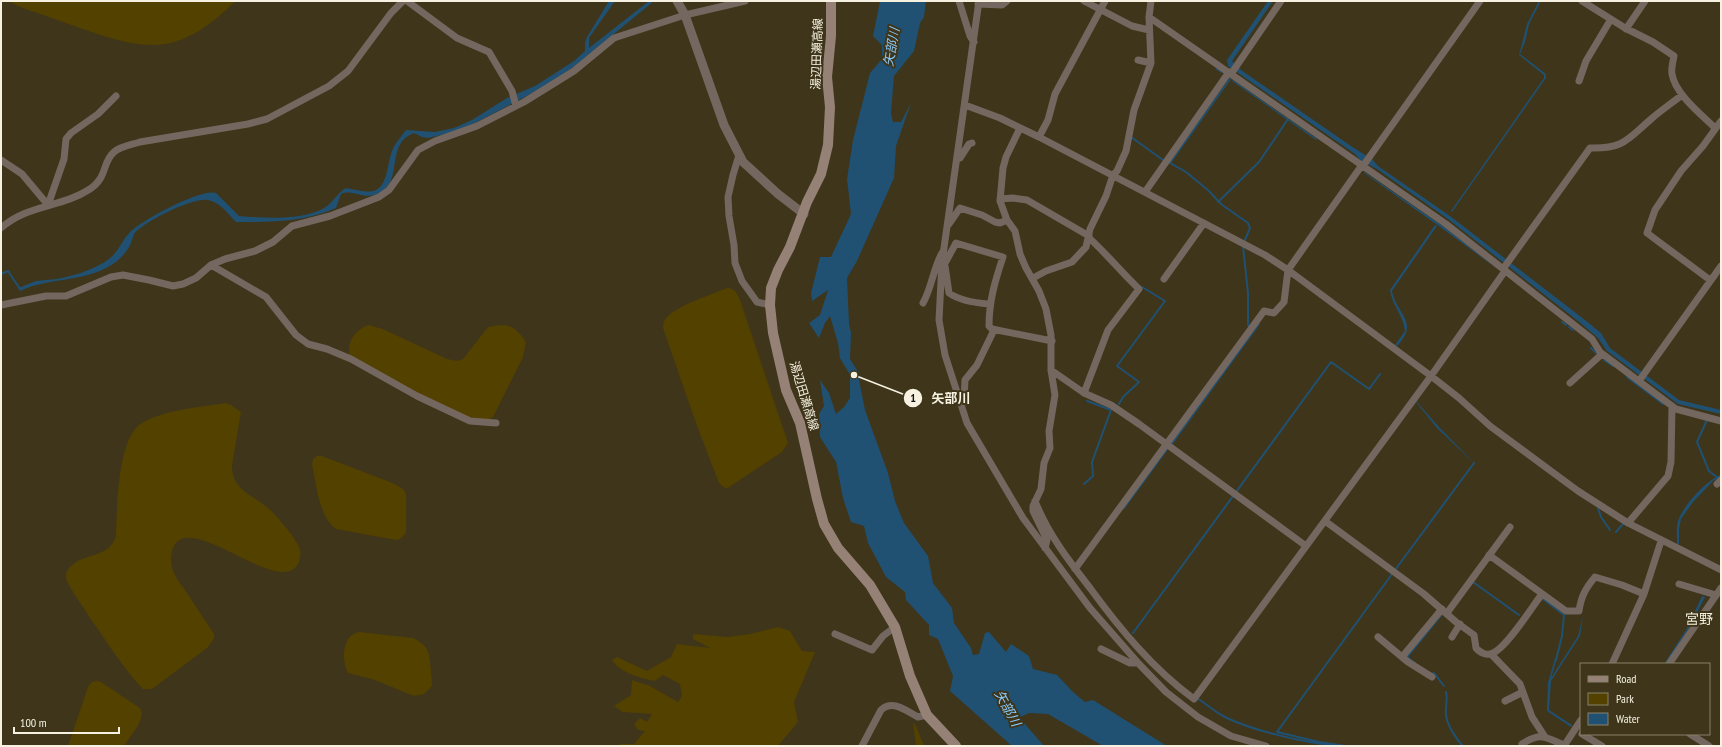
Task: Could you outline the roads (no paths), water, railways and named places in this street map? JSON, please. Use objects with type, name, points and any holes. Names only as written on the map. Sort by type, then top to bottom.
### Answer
[{"type":"main road","name":"湯辺田瀬高線","points":[[831,1],[831,36],[827,77],[830,107],[828,145],[821,174],[790,247],[778,270],[772,288],[770,305],[773,333],[786,390],[800,423],[824,524],[838,548],[870,585],[895,627],[910,676],[927,716],[956,746]]},
{"type":"street","points":[[1,228],[21,214],[72,198],[98,183],[104,173],[109,157],[114,151],[123,147],[140,142],[248,124],[267,119],[330,86],[348,71],[391,13],[403,1]]},
{"type":"street","points":[[407,1],[457,38],[489,52],[512,91],[516,106]]},
{"type":"street","points":[[676,1],[684,15],[724,125],[743,162],[755,174],[804,214]]},
{"type":"street","points":[[1,305],[46,296],[66,296],[111,277],[123,275],[173,286],[196,278],[211,266],[225,259],[255,250],[273,242],[292,226],[330,216],[379,197],[389,190],[418,150],[435,141],[477,126],[516,106],[574,71],[614,38],[684,15],[745,1]]},
{"type":"street","points":[[959,1],[970,36],[974,42]]},
{"type":"street","points":[[1007,1],[1002,5],[979,3],[944,249],[939,320],[945,355],[962,405],[971,430],[1023,518],[1090,608],[1137,663],[1166,692],[1198,718],[1231,736],[1266,746]]},
{"type":"street","points":[[1084,1],[1132,26],[1149,30]]},
{"type":"street","points":[[1039,137],[1048,120],[1055,94],[1105,1]]},
{"type":"street","points":[[1033,278],[1046,271],[1072,262],[1086,247],[1113,175],[1117,171],[1126,151],[1134,110],[1151,63],[1149,17],[1151,1]]},
{"type":"street","points":[[1145,192],[1281,1]]},
{"type":"street","points":[[1075,569],[1264,311],[1274,313],[1284,302],[1288,270],[1480,1]]},
{"type":"street","points":[[1582,1],[1626,29],[1653,42],[1674,56],[1672,75],[1682,95],[1715,128]]},
{"type":"street","points":[[1626,29],[1645,1]]},
{"type":"street","points":[[1149,17],[1232,70],[1446,224],[1592,340],[1602,354],[1642,378],[1676,409],[1721,421]]},
{"type":"street","points":[[1579,81],[1586,61],[1611,19]]},
{"type":"street","points":[[1138,60],[1151,63]]},
{"type":"street","points":[[1035,501],[1057,544],[1102,604],[1161,673],[1194,699],[1431,376],[1590,148],[1607,148],[1628,141],[1650,119],[1682,95]]},
{"type":"street","points":[[48,205],[64,159],[66,139],[71,133],[98,114],[116,96]]},
{"type":"street","points":[[965,104],[1039,137],[1265,255],[1288,270],[1431,376],[1459,398],[1490,426],[1578,491],[1628,523],[1721,570]]},
{"type":"street","points":[[1710,280],[1647,233],[1655,210],[1681,171],[1703,146],[1721,121]]},
{"type":"street","points":[[1020,128],[1006,157],[1003,168],[1000,199],[1007,220],[1015,231],[1020,254],[1026,268],[1033,278],[1046,308],[1052,340],[1051,370],[1055,395],[1049,431],[1050,448],[1044,463],[1041,489],[1035,501],[1033,511],[1047,540],[1045,548]]},
{"type":"street","points":[[957,160],[969,144],[972,143]]},
{"type":"street","points":[[739,155],[728,197],[728,216],[734,245],[735,263],[742,281],[757,302],[770,305]]},
{"type":"street","points":[[1,160],[22,174],[48,205]]},
{"type":"street","points":[[1000,199],[1013,198],[1027,200],[1089,236],[1125,276],[1138,288],[1108,330],[1084,393]]},
{"type":"street","points":[[947,228],[960,208],[982,215],[995,222],[1000,223],[1007,220]]},
{"type":"street","points":[[1164,279],[1204,223]]},
{"type":"street","points":[[989,304],[959,298],[949,293],[943,266],[956,243],[1002,257],[993,285],[989,304],[989,326],[994,330],[1052,340]]},
{"type":"street","points":[[923,303],[927,296],[936,263],[944,249]]},
{"type":"street","points":[[211,266],[226,272],[266,297],[296,335],[308,344],[327,349],[351,359],[417,396],[470,421],[496,423]]},
{"type":"street","points":[[1642,378],[1721,266]]},
{"type":"street","points":[[962,405],[964,400],[965,380],[977,365],[994,330]]},
{"type":"street","points":[[1570,383],[1602,354]]},
{"type":"street","points":[[1051,370],[1084,393],[1111,405],[1306,546]]},
{"type":"street","points":[[1628,523],[1668,476],[1671,462],[1672,406]]},
{"type":"street","points":[[1325,521],[1424,594],[1474,635],[1476,648],[1479,652],[1491,654],[1520,684],[1532,717],[1545,737]]},
{"type":"street","points":[[1402,657],[1444,611],[1510,527]]},
{"type":"street","points":[[1612,663],[1644,594],[1661,541]]},
{"type":"street","points":[[1489,555],[1566,611],[1579,611],[1584,590],[1594,577],[1622,585],[1644,594]]},
{"type":"street","points":[[1679,584],[1716,595]]},
{"type":"street","points":[[1670,663],[1698,619],[1721,588]]},
{"type":"street","points":[[1491,654],[1505,643],[1542,594]]},
{"type":"street","points":[[1452,637],[1460,624]]},
{"type":"street","points":[[835,634],[872,650],[883,636],[895,627]]},
{"type":"street","points":[[1378,637],[1402,657],[1432,677]]},
{"type":"street","points":[[1101,649],[1130,663],[1137,663]]},
{"type":"street","points":[[1505,701],[1523,692]]},
{"type":"street","points":[[862,746],[881,710],[885,706],[897,705],[918,717],[927,716]]},
{"type":"street","points":[[1522,744],[1534,736],[1545,737],[1564,745],[1579,732]]},
{"type":"street","points":[[1584,735],[1602,746]]},
{"type":"street","points":[[1692,735],[1709,746]]},
{"type":"water","points":[[609,1],[615,1],[589,38],[589,48],[649,1],[654,1],[575,66],[540,89],[473,124],[446,134],[428,138],[414,133],[405,138],[400,144],[397,152],[392,178],[389,185],[377,194],[365,196],[351,193],[341,194],[336,208],[324,213],[300,219],[275,221],[236,222],[224,209],[212,201],[201,200],[191,202],[157,217],[139,229],[134,234],[129,247],[124,254],[114,264],[106,268],[85,276],[41,284],[20,291],[18,288],[36,281],[57,279],[75,275],[98,266],[109,259],[116,252],[127,235],[137,226],[172,206],[198,195],[216,193],[239,216],[282,218],[305,215],[324,208],[346,188],[367,192],[378,189],[384,180],[393,148],[406,130],[435,132],[454,128],[472,120],[507,98],[535,86],[574,61],[585,51],[587,37]]},
{"type":"water","points":[[880,1],[926,1],[924,17],[920,23],[914,51],[894,76],[891,113],[893,122],[901,122],[911,103],[896,146],[894,178],[857,261],[847,278],[849,324],[851,333],[850,359],[857,370],[865,410],[888,473],[895,501],[904,523],[928,556],[933,583],[952,608],[954,623],[971,648],[973,655],[979,654],[985,633],[989,632],[1006,652],[1011,644],[1029,656],[1033,669],[1057,675],[1085,702],[1093,700],[1167,746],[1103,746],[1048,714],[1029,713],[1020,717],[1044,746],[1012,746],[950,691],[953,676],[938,639],[929,635],[929,625],[906,600],[905,592],[886,577],[868,543],[864,526],[851,522],[843,498],[836,462],[820,437],[819,414],[824,406],[820,380],[829,393],[836,414],[844,407],[850,398],[850,375],[840,358],[838,343],[830,316],[825,323],[819,338],[809,323],[820,315],[828,290],[812,301],[811,293],[820,257],[831,257],[851,214],[847,179],[853,140],[870,73],[882,59],[882,45],[873,36]]},
{"type":"water","points":[[1268,1],[1273,1],[1232,61],[1241,70],[1373,160],[1378,166],[1450,216],[1585,320],[1601,333],[1610,348],[1679,400],[1721,410],[1721,414],[1678,404],[1607,351],[1598,338],[1578,321],[1448,219],[1377,169],[1361,161],[1355,154],[1228,66],[1227,60]]},
{"type":"water","points":[[1539,1],[1540,3],[1529,24],[1525,42],[1520,54],[1546,74],[1546,78],[1452,212],[1451,211],[1544,78],[1544,75],[1519,55],[1527,24]]},
{"type":"water","points":[[1233,80],[1317,139],[1316,140],[1232,81]]},
{"type":"water","points":[[1364,173],[1444,227],[1500,271]]},
{"type":"water","points":[[1435,225],[1437,226],[1392,291],[1407,324],[1407,331],[1404,338],[1397,346],[1395,345],[1405,331],[1390,290]]},
{"type":"water","points":[[1416,401],[1439,427],[1476,465],[1437,428]]},
{"type":"water","points":[[1720,475],[1720,478],[1714,480],[1693,502],[1681,519],[1679,544],[1677,544],[1677,524],[1685,508],[1701,489]]},
{"type":"water","points":[[1702,596],[1705,597],[1691,625],[1667,663],[1665,663],[1686,630]]},
{"type":"water","points":[[1583,616],[1580,636],[1551,681],[1549,710],[1572,725],[1571,727],[1547,711],[1548,683],[1555,658],[1557,658],[1551,678],[1578,636]]},
{"type":"waterway","points":[[1217,69],[1222,72]]},
{"type":"waterway","points":[[1230,79],[1170,163],[1186,172],[1209,191],[1221,204],[1248,223],[1250,228],[1244,242]]},
{"type":"waterway","points":[[1218,202],[1259,162],[1288,119]]},
{"type":"waterway","points":[[1131,137],[1163,160]]},
{"type":"waterway","points":[[1243,246],[1248,293],[1248,325],[1250,326]]},
{"type":"waterway","points":[[1,274],[8,271],[20,289]]},
{"type":"waterway","points":[[1119,404],[1123,397],[1139,382],[1117,366],[1165,301],[1142,287]]},
{"type":"waterway","points":[[1562,322],[1566,325]]},
{"type":"waterway","points":[[1171,445],[1259,324]]},
{"type":"waterway","points":[[1569,327],[1573,330]]},
{"type":"waterway","points":[[1591,348],[1596,353]]},
{"type":"waterway","points":[[1604,360],[1613,366]]},
{"type":"waterway","points":[[1133,633],[1331,362],[1369,389],[1380,374]]},
{"type":"waterway","points":[[1627,377],[1663,404]]},
{"type":"waterway","points":[[1084,484],[1093,476],[1092,462],[1111,410],[1087,401]]},
{"type":"waterway","points":[[1707,420],[1697,442],[1709,471],[1718,478]]},
{"type":"waterway","points":[[1124,508],[1168,448]]},
{"type":"waterway","points":[[1395,570],[1474,463]]},
{"type":"waterway","points":[[1598,508],[1601,517],[1610,530]]},
{"type":"waterway","points":[[1616,532],[1623,524]]},
{"type":"waterway","points":[[1346,746],[1319,742],[1277,732],[1392,574]]},
{"type":"waterway","points":[[1473,583],[1519,615]]},
{"type":"waterway","points":[[1543,599],[1564,615],[1562,636],[1556,660]]},
{"type":"waterway","points":[[1415,663],[1407,657],[1442,614]]},
{"type":"waterway","points":[[1432,674],[1434,673],[1444,686]]},
{"type":"waterway","points":[[1446,692],[1446,712],[1448,723],[1452,732],[1463,746]]},
{"type":"waterway","points":[[1197,698],[1221,715],[1250,727],[1296,739],[1338,746]]},
{"type":"place","name":"矢部川","points":[[854,375]]},
{"type":"district","name":"宮野","points":[[1699,619]]}]
